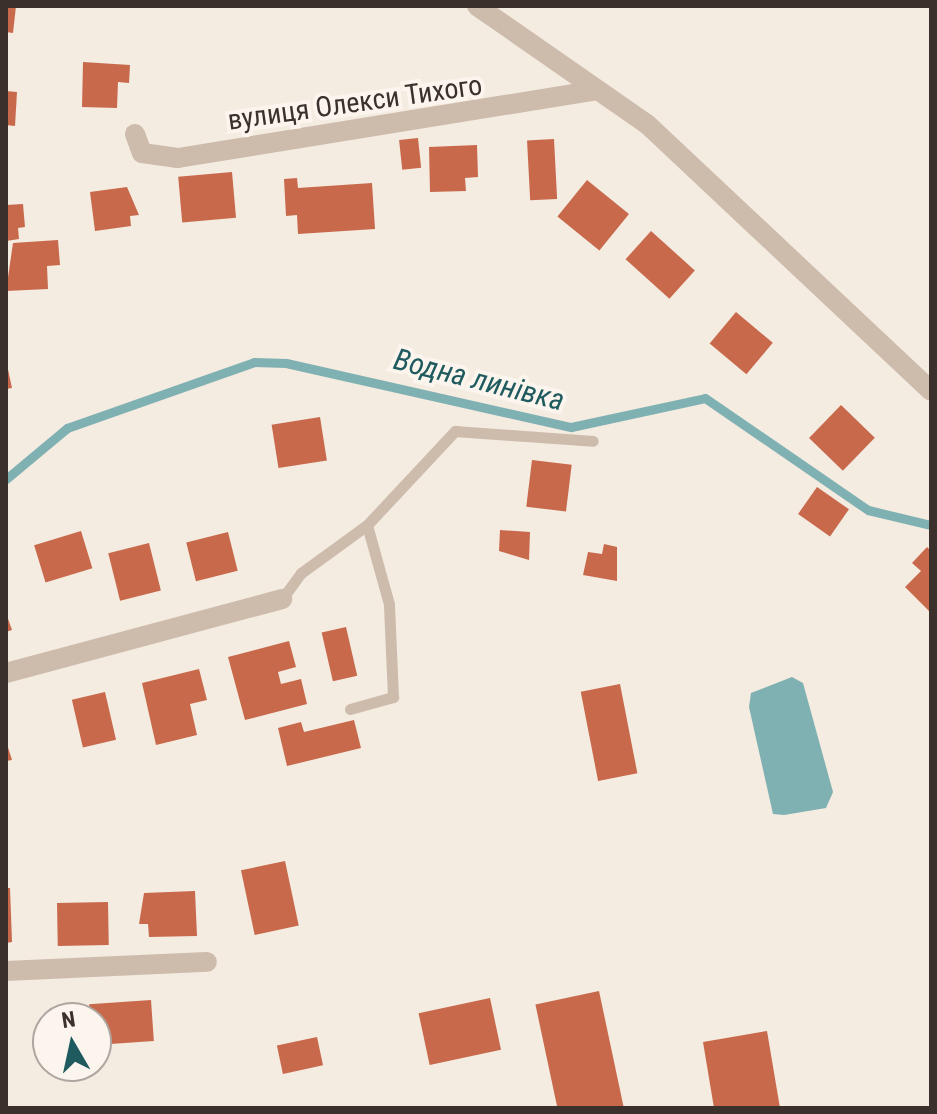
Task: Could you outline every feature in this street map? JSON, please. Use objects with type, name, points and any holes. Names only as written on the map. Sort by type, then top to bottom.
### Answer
[{"type":"street","points":[[477,6],[648,125],[734,201],[931,391]]},
{"type":"street","name":"вулиця Олекси Тихого","points":[[135,134],[142,153],[178,158],[596,90]]},
{"type":"street","points":[[6,673],[282,599]]},
{"type":"street","points":[[6,971],[207,962]]},
{"type":"lane","points":[[282,599],[301,573],[367,525],[455,431],[593,441]]},
{"type":"lane","points":[[350,709],[393,697],[389,604],[367,525]]},
{"type":"water","points":[[792,677],[803,683],[833,792],[826,808],[773,814],[749,707],[751,693]]},
{"type":"building","points":[[6,6],[16,6],[13,33],[6,32]]},
{"type":"building","points":[[83,62],[130,65],[129,83],[118,82],[117,108],[82,107]]},
{"type":"building","points":[[6,91],[17,92],[15,126],[6,125]]},
{"type":"building","points":[[418,138],[421,168],[402,170],[399,140]]},
{"type":"building","points":[[554,139],[557,199],[530,200],[527,140]]},
{"type":"building","points":[[477,145],[478,177],[465,178],[466,191],[430,192],[429,147]]},
{"type":"building","points":[[232,172],[236,218],[182,223],[178,177]]},
{"type":"building","points":[[297,178],[298,188],[372,183],[375,229],[298,234],[297,215],[286,216],[284,179]]},
{"type":"building","points":[[587,180],[629,214],[599,251],[557,217]]},
{"type":"building","points":[[127,187],[139,215],[130,216],[131,226],[95,231],[90,192]]},
{"type":"building","points":[[23,204],[25,227],[18,228],[19,239],[6,241],[6,205]]},
{"type":"building","points":[[651,231],[695,270],[669,299],[626,259]]},
{"type":"building","points":[[58,240],[60,265],[47,266],[48,289],[6,291],[13,243]]},
{"type":"building","points":[[736,312],[773,343],[746,374],[710,343]]},
{"type":"building","points":[[6,360],[12,388],[6,389]]},
{"type":"building","points":[[841,405],[875,438],[843,471],[809,438]]},
{"type":"building","points":[[320,417],[327,460],[278,468],[272,425]]},
{"type":"building","points":[[532,460],[572,465],[566,512],[526,507]]},
{"type":"building","points":[[817,487],[849,509],[830,536],[798,514]]},
{"type":"building","points":[[500,530],[530,532],[529,560],[499,551]]},
{"type":"building","points":[[81,531],[92,568],[46,583],[34,545]]},
{"type":"building","points":[[228,532],[238,571],[196,581],[186,542]]},
{"type":"building","points":[[149,543],[161,591],[120,601],[108,553]]},
{"type":"building","points":[[604,544],[617,547],[617,581],[583,575],[588,552],[602,554]]},
{"type":"building","points":[[927,547],[931,551],[931,613],[905,587],[921,571],[912,563]]},
{"type":"building","points":[[6,613],[12,630],[6,632]]},
{"type":"building","points":[[346,627],[357,676],[333,681],[322,633]]},
{"type":"building","points":[[289,641],[296,667],[278,672],[281,684],[301,679],[307,704],[245,720],[228,657]]},
{"type":"building","points":[[199,669],[207,700],[190,704],[197,735],[156,745],[142,683]]},
{"type":"building","points":[[620,684],[637,773],[598,781],[581,692]]},
{"type":"building","points":[[105,692],[116,740],[83,747],[72,700]]},
{"type":"building","points":[[354,720],[361,748],[287,766],[278,728],[301,722],[304,732]]},
{"type":"building","points":[[6,741],[12,760],[6,761]]},
{"type":"building","points":[[285,861],[299,926],[255,935],[241,870]]},
{"type":"building","points":[[6,888],[10,888],[12,942],[6,943]]},
{"type":"building","points":[[195,891],[197,936],[149,937],[148,924],[139,924],[144,893]]},
{"type":"building","points":[[108,902],[109,945],[58,946],[57,903]]},
{"type":"building","points":[[599,991],[624,1107],[557,1108],[535,1005]]},
{"type":"building","points":[[490,998],[501,1050],[430,1065],[419,1013]]},
{"type":"building","points":[[151,1000],[154,1041],[112,1044],[112,1003]]},
{"type":"building","points":[[767,1031],[780,1108],[714,1108],[703,1042]]},
{"type":"building","points":[[317,1037],[323,1065],[283,1074],[277,1046]]},
{"type":"waterway","name":"Водна линівка","points":[[6,479],[67,428],[254,362],[286,363],[571,427],[705,398],[868,510],[931,525]]}]
